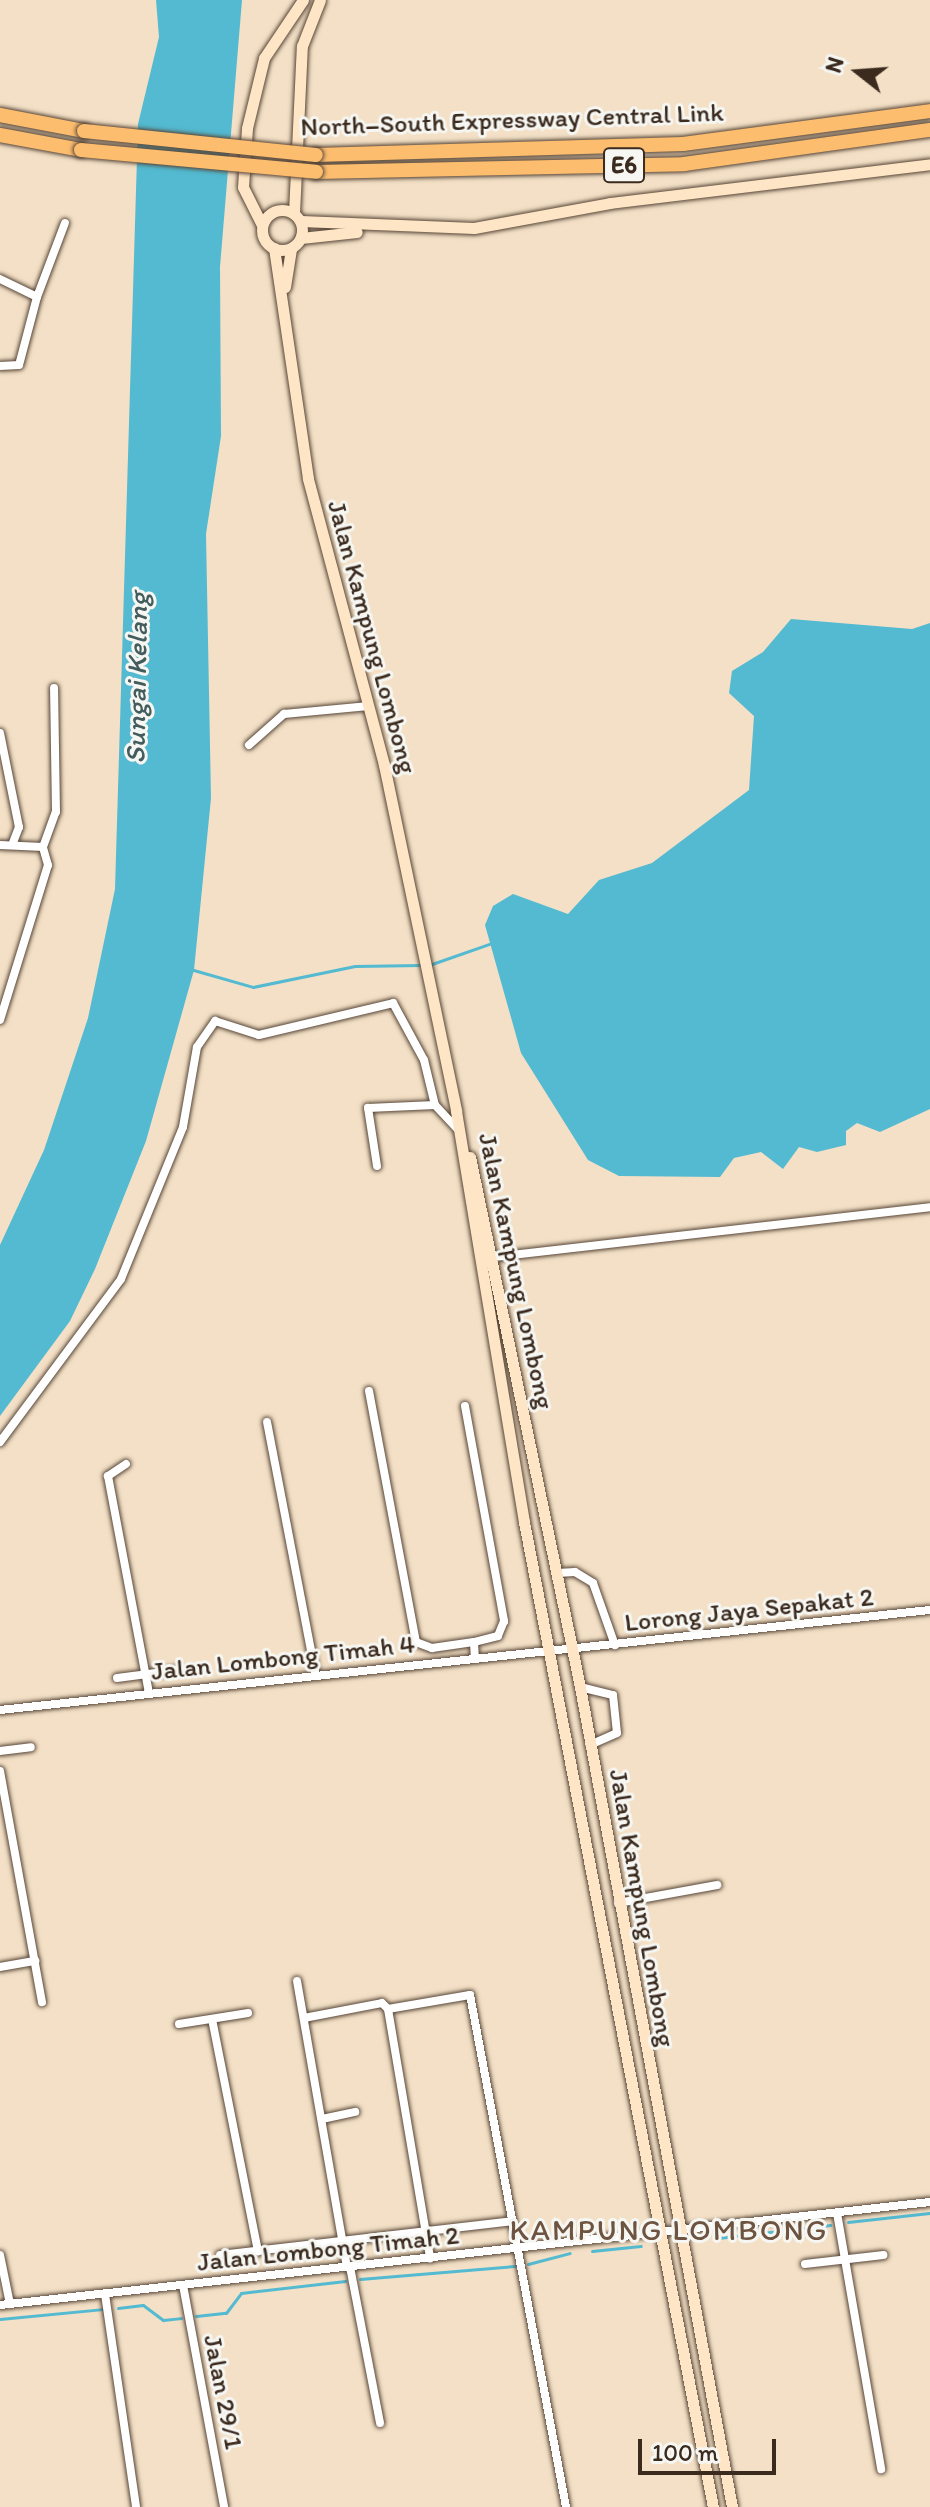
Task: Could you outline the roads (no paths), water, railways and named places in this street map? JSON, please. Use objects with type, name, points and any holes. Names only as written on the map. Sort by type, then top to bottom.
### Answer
[{"type":"highway","name":"North–South Expressway Central Link","points":[[0,115],[84,131],[316,155],[683,144],[930,111]]},
{"type":"highway","name":"North–South Expressway Central Link","points":[[0,135],[81,150],[316,172],[684,164],[930,130]]},
{"type":"street","points":[[284,295],[274,248],[243,187],[247,128],[264,58],[303,0]]},
{"type":"street","points":[[301,238],[298,217],[302,46],[320,0]]},
{"type":"street","points":[[284,295],[291,248],[301,238],[398,229],[474,228],[610,203],[930,164]]},
{"type":"street","points":[[262,225],[275,210],[298,217],[398,229]]},
{"type":"street","points":[[0,366],[19,365],[37,297],[65,223]]},
{"type":"street","points":[[274,248],[291,248]]},
{"type":"street","points":[[0,279],[37,297]]},
{"type":"street","name":"Jalan Kampung Lombong","points":[[284,295],[308,479],[369,706],[432,988],[486,1258],[549,1652],[713,2507]]},
{"type":"street","points":[[0,1020],[48,865],[43,847],[56,812],[54,688]]},
{"type":"street","points":[[249,745],[284,714],[369,706]]},
{"type":"street","points":[[0,734],[19,827],[12,845]]},
{"type":"street","points":[[0,845],[43,847]]},
{"type":"street","points":[[0,1442],[121,1279],[183,1127],[197,1047],[215,1021],[259,1035],[393,1003],[424,1060],[435,1105],[459,1130]]},
{"type":"street","points":[[377,1166],[368,1108],[435,1105]]},
{"type":"street","name":"Jalan Kampung Lombong","points":[[456,1111],[580,1687],[732,2507]]},
{"type":"street","points":[[486,1258],[930,1207]]},
{"type":"street","points":[[369,1391],[416,1642],[432,1648],[498,1636],[504,1621],[465,1406]]},
{"type":"street","points":[[267,1422],[315,1672]]},
{"type":"street","points":[[126,1464],[108,1476],[149,1692]]},
{"type":"street","points":[[557,1573],[575,1572],[593,1583],[615,1645]]},
{"type":"street","name":"Lorong Jaya Sepakat 2","points":[[572,1650],[930,1610]]},
{"type":"street","points":[[474,1642],[475,1659]]},
{"type":"street","name":"Jalan Lombong Timah 4","points":[[0,1710],[315,1672],[572,1650]]},
{"type":"street","points":[[117,1678],[179,1670]]},
{"type":"street","points":[[580,1687],[613,1695],[617,1733],[590,1745]]},
{"type":"street","points":[[0,1751],[31,1747]]},
{"type":"street","points":[[0,1771],[42,2002]]},
{"type":"street","points":[[618,1903],[717,1885]]},
{"type":"street","points":[[0,1967],[35,1961]]},
{"type":"street","points":[[297,1981],[348,2267],[380,2423]]},
{"type":"street","points":[[388,2009],[470,1995],[566,2507]]},
{"type":"street","points":[[304,2018],[382,2003],[388,2009],[430,2258]]},
{"type":"street","points":[[179,2024],[248,2013]]},
{"type":"street","points":[[212,2019],[258,2251]]},
{"type":"street","points":[[322,2119],[355,2112]]},
{"type":"street","name":"Jalan Lombong Timah 2","points":[[0,2305],[930,2202]]},
{"type":"street","points":[[837,2213],[881,2469]]},
{"type":"street","points":[[220,2255],[512,2221]]},
{"type":"street","points":[[0,2255],[10,2304]]},
{"type":"street","points":[[805,2264],[883,2255]]},
{"type":"street","name":"Jalan 29/1","points":[[183,2285],[224,2507]]},
{"type":"street","points":[[105,2294],[136,2507]]},
{"type":"water","name":"Sungai Kelang","points":[[156,0],[242,0],[220,267],[221,436],[206,534],[211,798],[194,970],[146,1141],[95,1269],[70,1321],[0,1416],[0,1245],[44,1150],[88,1018],[115,889],[138,124],[159,37]]},
{"type":"water","points":[[791,619],[912,629],[930,623],[930,1109],[880,1132],[857,1123],[846,1131],[846,1145],[817,1152],[799,1147],[783,1169],[761,1152],[734,1158],[720,1177],[619,1176],[588,1160],[521,1053],[485,925],[493,906],[513,894],[568,914],[599,880],[652,863],[749,790],[754,716],[729,693],[732,671],[763,652]]},
{"type":"waterway","points":[[429,965],[489,944]]},
{"type":"waterway","points":[[190,969],[253,987],[355,966],[421,965]]},
{"type":"waterway","points":[[848,2222],[930,2213]]},
{"type":"waterway","points":[[718,2238],[830,2225]]},
{"type":"waterway","points":[[592,2251],[641,2246]]},
{"type":"waterway","points":[[528,2264],[570,2253]]},
{"type":"waterway","points":[[360,2279],[514,2266]]},
{"type":"waterway","points":[[196,2316],[226,2313],[241,2293],[345,2281]]},
{"type":"waterway","points":[[118,2308],[143,2305],[163,2320],[181,2318]]},
{"type":"waterway","points":[[0,2319],[103,2309]]},
{"type":"district","name":"KAMPUNG LOMBONG","points":[[669,2230]]}]
